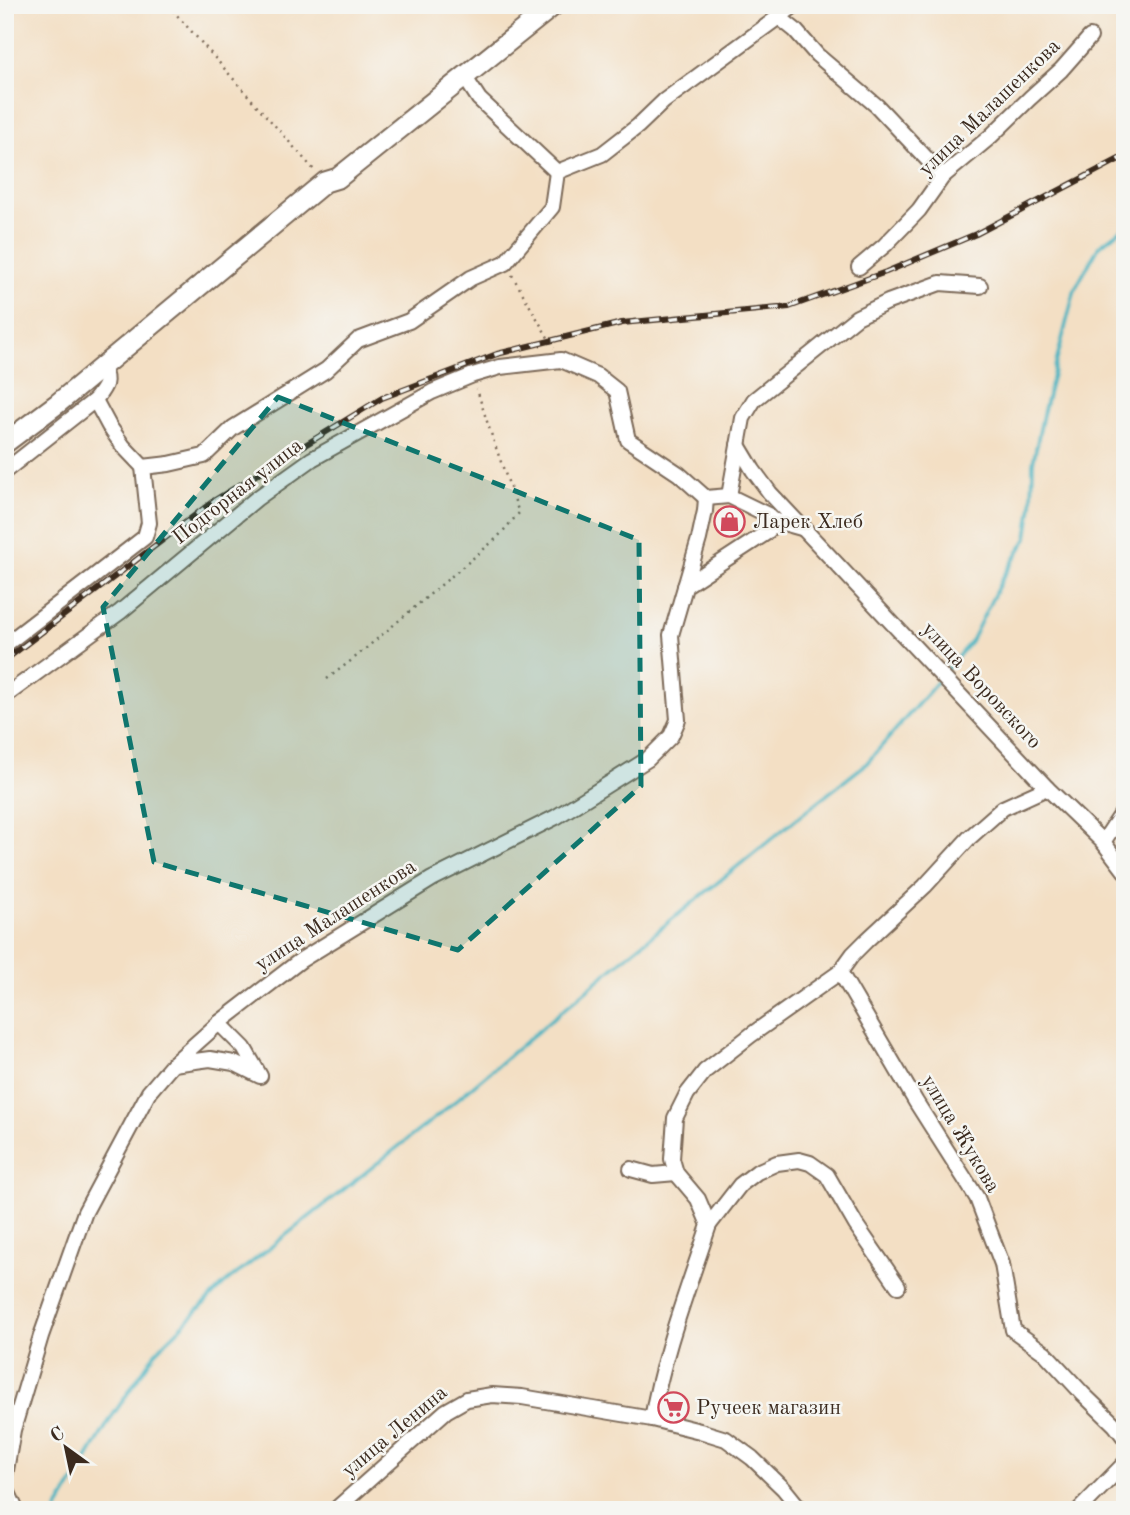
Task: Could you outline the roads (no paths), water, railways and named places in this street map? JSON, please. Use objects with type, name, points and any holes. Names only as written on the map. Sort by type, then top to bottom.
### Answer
[{"type":"main road","points":[[5,443],[57,404],[324,182],[338,178],[554,5]]},
{"type":"street","points":[[557,172],[602,154],[638,126],[664,101],[795,5]]},
{"type":"street","points":[[780,18],[795,30],[817,55],[877,106],[943,176]]},
{"type":"street","name":"улица Малашенкова","points":[[859,267],[919,210],[943,176],[990,137],[1061,70],[1090,37]]},
{"type":"street","points":[[464,76],[479,99],[557,172]]},
{"type":"street","points":[[143,467],[204,456],[233,428],[326,370],[358,340],[409,321],[471,278],[505,263],[552,207],[557,172]]},
{"type":"street","points":[[706,498],[729,496],[743,418],[754,400],[857,317],[888,302],[940,283],[981,286]]},
{"type":"street","name":"Подгорная улица","points":[[5,696],[120,612],[256,499],[312,459],[432,392],[472,375],[500,367],[561,360],[598,376],[617,391],[628,440],[679,474],[706,498]]},
{"type":"street","points":[[5,471],[95,400],[104,389],[107,378],[102,366]]},
{"type":"street","points":[[5,645],[145,537],[149,523],[143,467],[123,446],[95,400]]},
{"type":"street","name":"улица Воровского","points":[[738,445],[752,470],[770,493],[1047,788],[1103,842],[1125,871]]},
{"type":"street","name":"улица Воровского","points":[[729,496],[773,520],[806,530]]},
{"type":"street","name":"улица Малашенкова","points":[[5,1476],[13,1430],[41,1336],[85,1212],[149,1092],[173,1063],[300,960],[432,879],[556,817],[648,759],[671,736],[678,720],[671,635],[699,539],[706,498]]},
{"type":"street","points":[[685,586],[766,533],[772,527],[773,520]]},
{"type":"street","points":[[709,1225],[698,1199],[676,1173],[672,1159],[675,1118],[687,1094],[705,1071],[839,972],[853,954],[925,886],[969,838],[1003,808],[1047,788]]},
{"type":"street","points":[[1103,842],[1125,809]]},
{"type":"street","name":"улица Жукова","points":[[839,972],[977,1198],[1002,1264],[1013,1330],[1045,1353],[1125,1438]]},
{"type":"street","points":[[173,1063],[210,1059],[234,1063],[260,1076],[244,1048],[219,1023]]},
{"type":"street","points":[[652,1419],[655,1398],[672,1339],[709,1225],[740,1185],[757,1172],[777,1163],[799,1160],[810,1163],[827,1175],[856,1225],[898,1286]]},
{"type":"street","points":[[631,1169],[653,1175],[676,1173]]},
{"type":"street","name":"улица Ленина","points":[[335,1510],[446,1412],[467,1399],[492,1395],[522,1397],[652,1419],[726,1439],[784,1489],[801,1510]]},
{"type":"street","points":[[1079,1510],[1125,1463]]},
{"type":"street","points":[[5,1486],[15,1510]]},
{"type":"street","points":[[5,1507],[15,1510]]},
{"type":"waterway","points":[[943,674],[971,641],[1002,579],[1027,538],[1032,505],[1033,463],[1075,289],[1099,246],[1125,227]]},
{"type":"waterway","points":[[57,1510],[111,1418],[155,1353],[224,1284],[441,1113],[633,951],[866,764],[939,680]]},
{"type":"railway","points":[[5,660],[215,500],[382,398],[497,354],[622,323],[789,307],[886,272],[976,234],[1125,156]]},
{"type":"place","name":"Ларек Хлеб","points":[[730,522]]},
{"type":"place","name":"Ручеек магазин","points":[[673,1408]]}]
